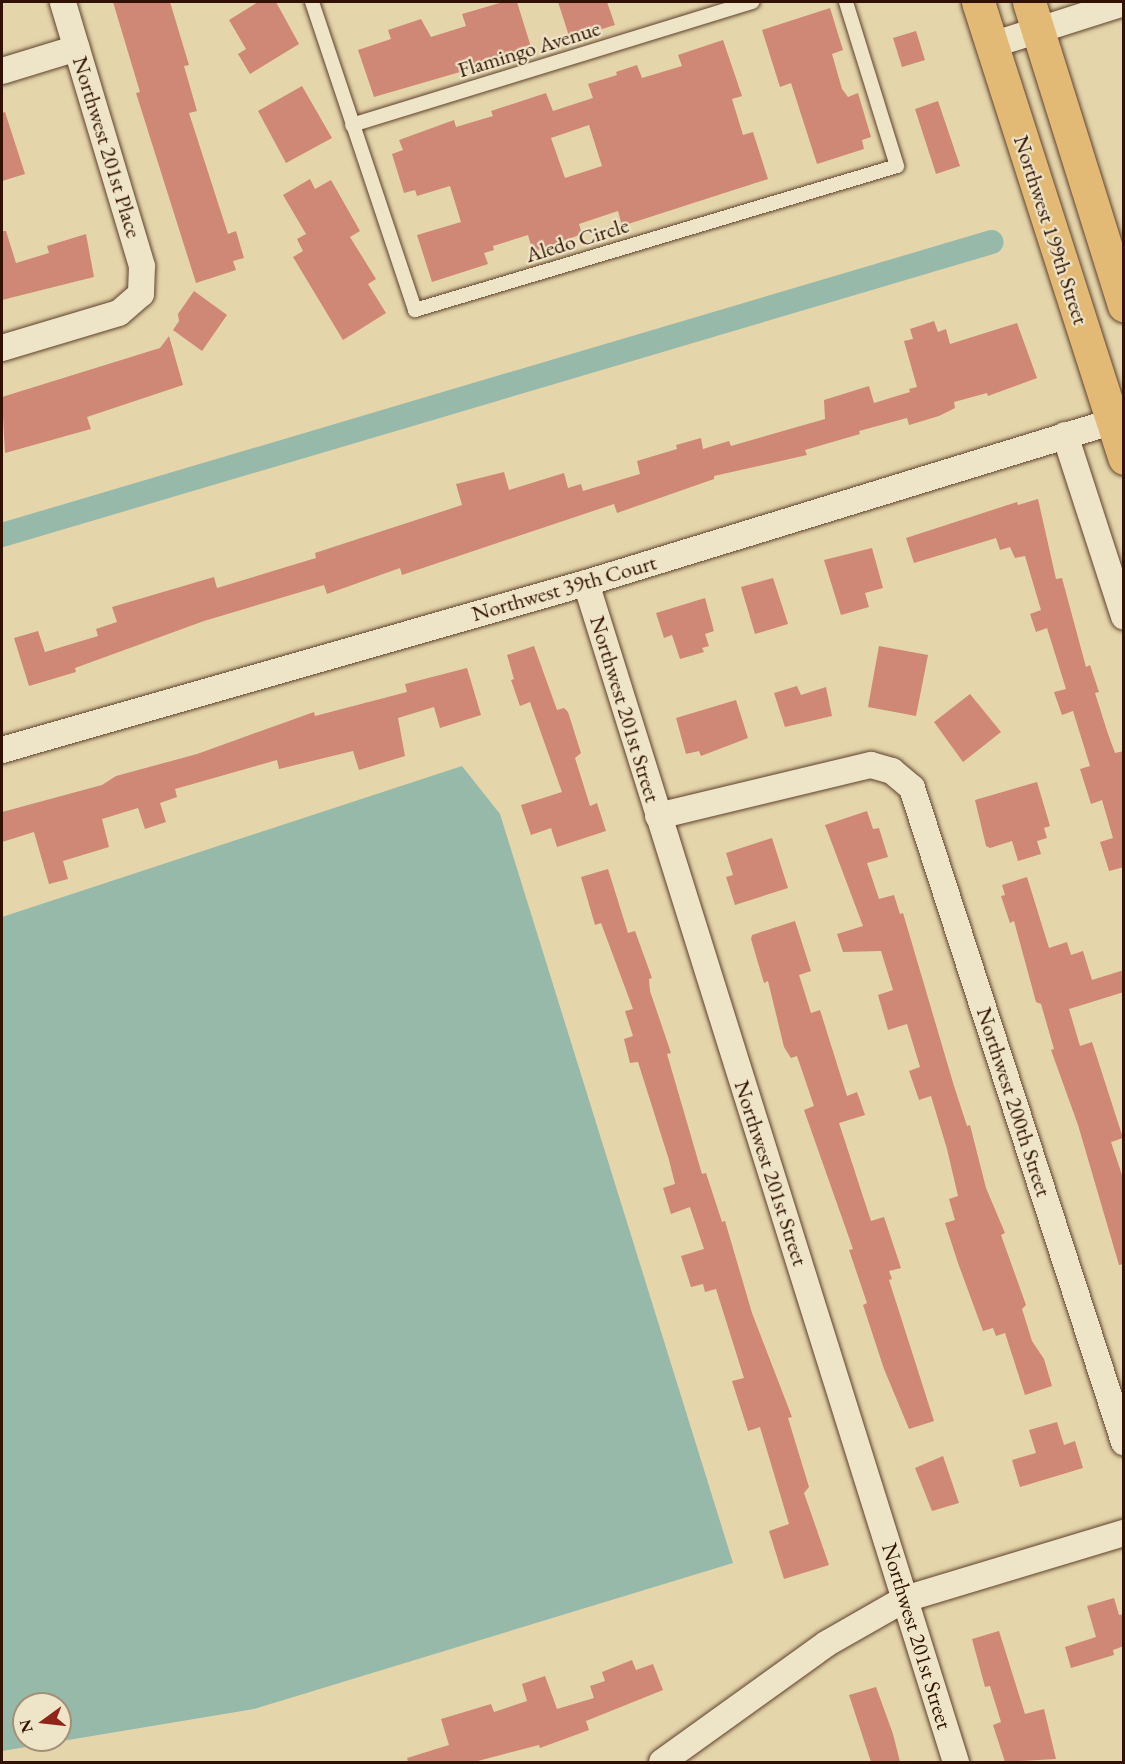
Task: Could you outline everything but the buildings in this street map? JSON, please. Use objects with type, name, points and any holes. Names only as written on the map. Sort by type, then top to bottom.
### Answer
[{"type":"main road","name":"Northwest 199th Street","points":[[978,2],[1118,419],[1124,458]]},
{"type":"main road","name":"Northwest 199th Street","points":[[1033,16],[1124,306]]},
{"type":"street","name":"Northwest 201st Place","points":[[2,348],[119,314],[141,294],[142,267],[63,2]]},
{"type":"street","points":[[992,45],[1033,16],[1124,3]]},
{"type":"street","points":[[2,71],[77,48]]},
{"type":"street","name":"Northwest 39th Court","points":[[2,750],[586,583],[1118,419]]},
{"type":"street","points":[[1065,435],[1124,617]]},
{"type":"street","name":"Northwest 201st Street","points":[[586,583],[956,1762]]},
{"type":"street","name":"Northwest 200th Street","points":[[658,816],[871,765],[892,771],[912,788],[1124,1442]]},
{"type":"street","points":[[666,1762],[826,1644],[905,1599],[1124,1533]]},
{"type":"lane","name":"Aledo Circle","points":[[312,2],[416,310],[897,166],[846,2]]},
{"type":"lane","name":"Flamingo Avenue","points":[[352,125],[753,2]]},
{"type":"shaded area","points":[[462,766],[500,814],[733,1563],[254,1709],[72,1739],[72,1692],[12,1692],[12,1749],[2,1751],[2,917]]},
{"type":"waterway","points":[[2,535],[992,242]]}]
